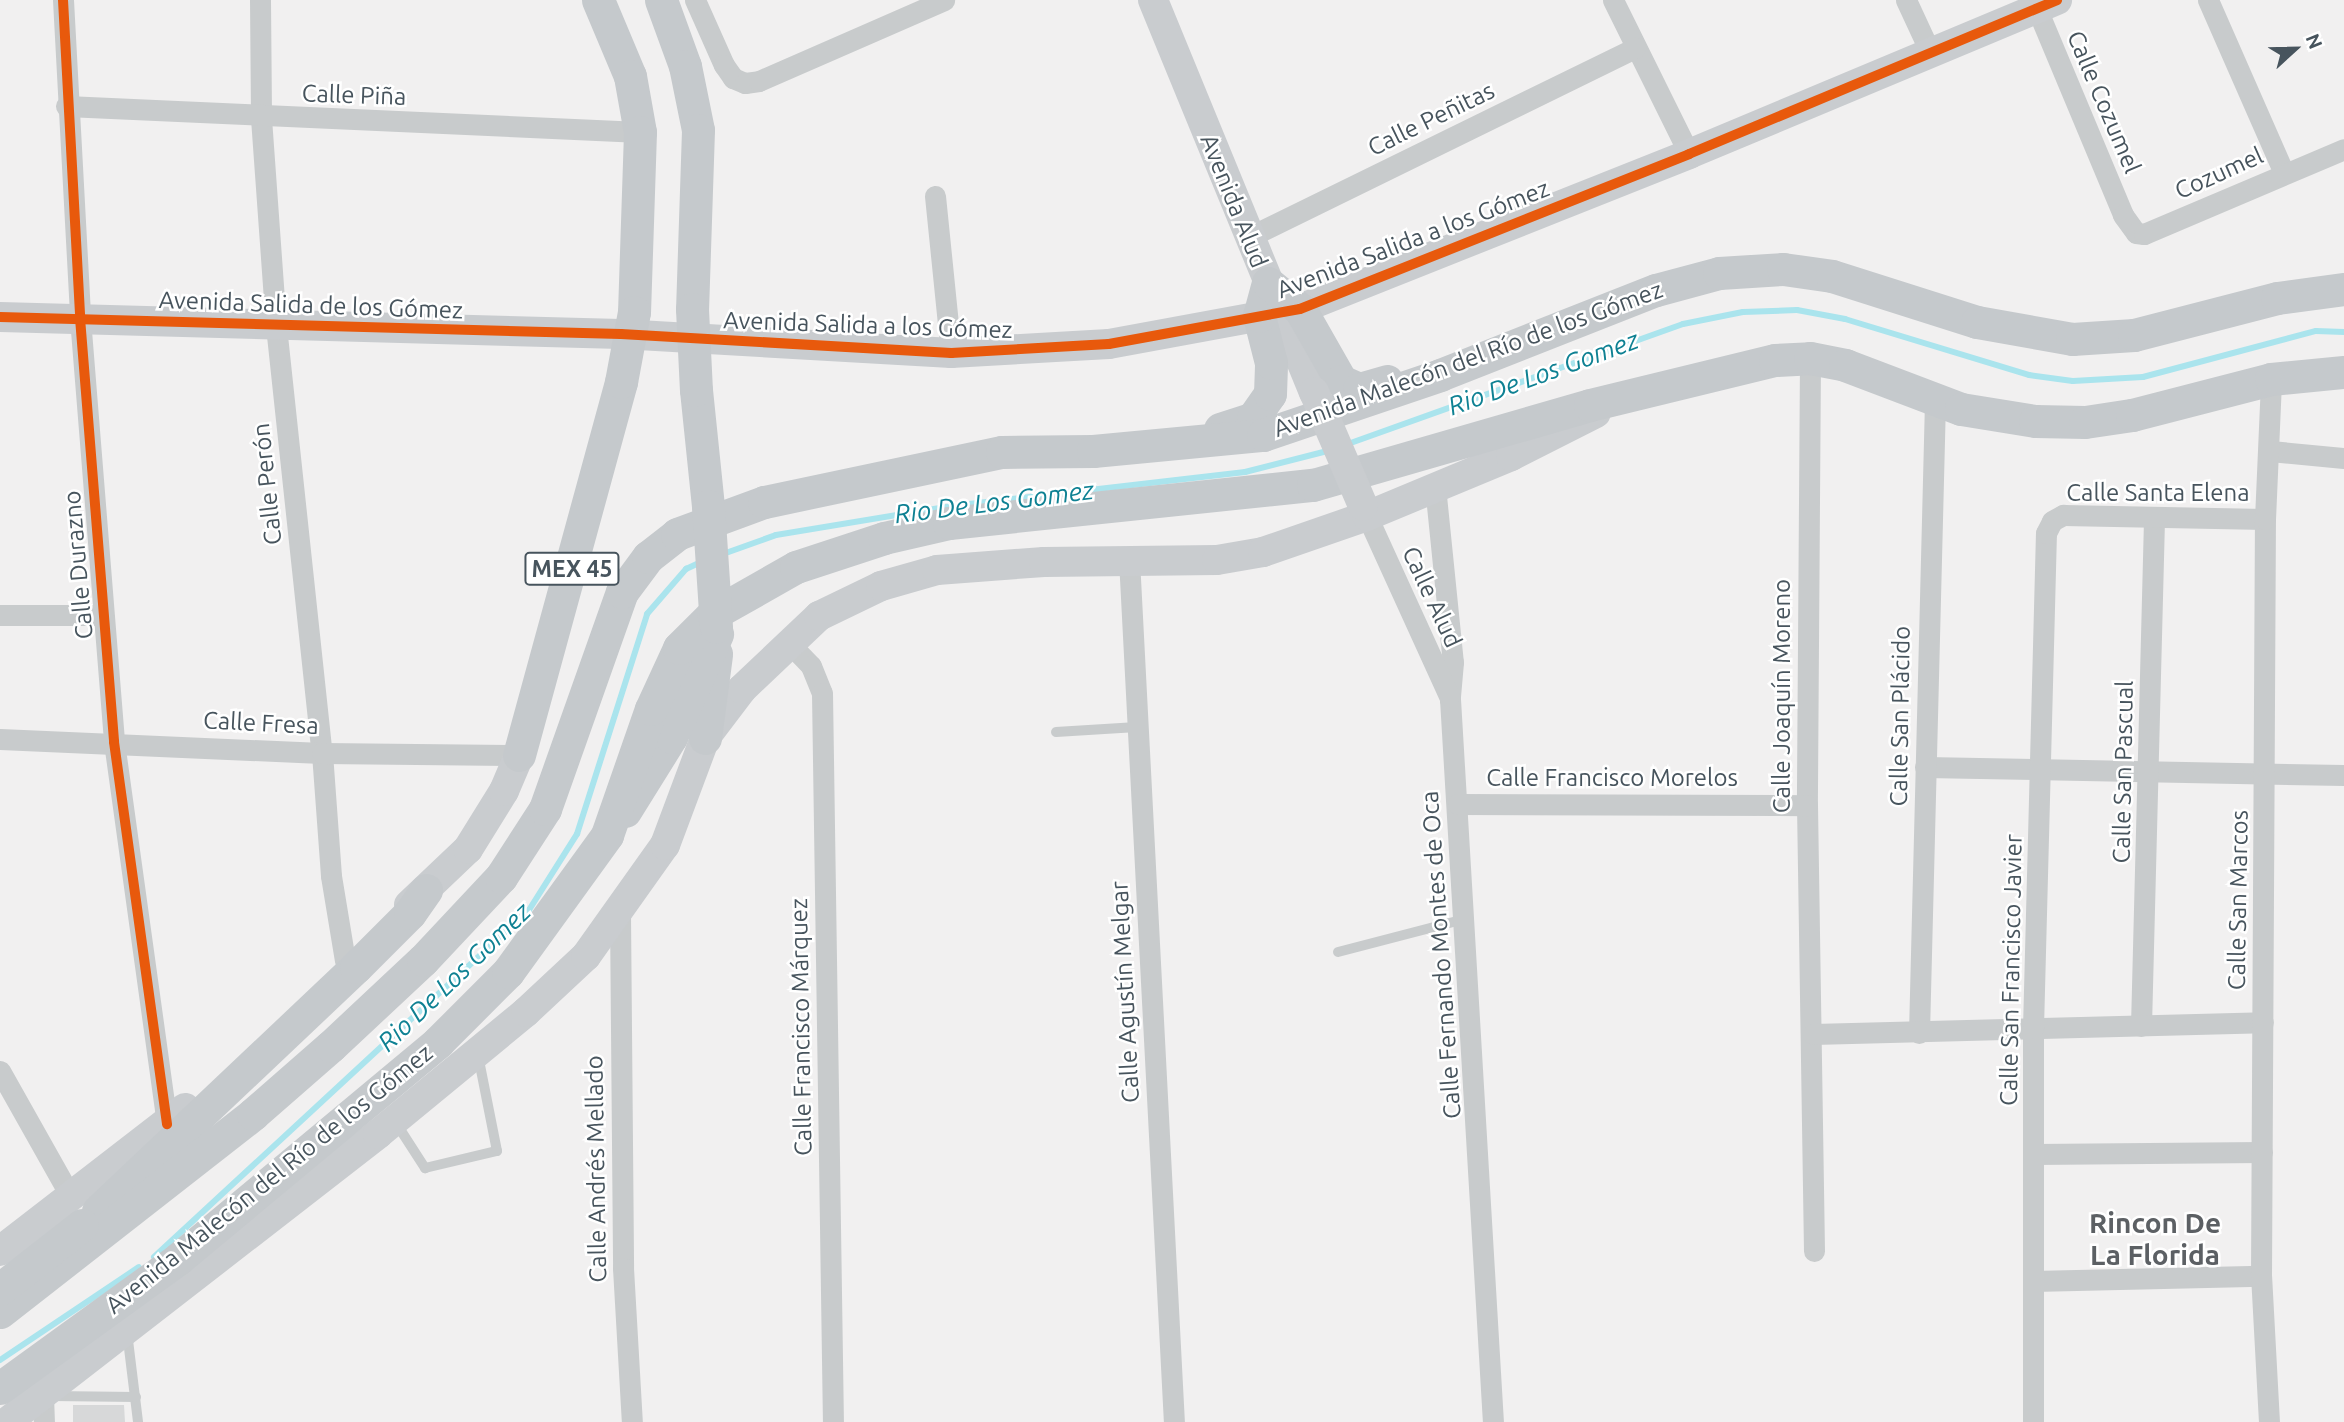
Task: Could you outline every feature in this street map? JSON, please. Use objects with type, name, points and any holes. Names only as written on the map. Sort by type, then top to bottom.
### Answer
[{"type":"main road","name":"MEX 45","points":[[519,755],[621,382],[640,132],[631,76],[598,0]]},
{"type":"main road","points":[[661,0],[685,66],[698,130],[692,309],[696,390],[717,630],[716,672],[705,738]]},
{"type":"main road","name":"Avenida Malecón del Río de los Gómez","points":[[0,1312],[135,1208],[331,1046],[423,960],[501,877],[545,809],[605,632],[622,592],[648,557],[677,534],[764,502],[1002,452],[1158,447],[1263,435],[1440,375],[1687,279],[1783,270],[1832,276],[2029,334],[2108,339],[2277,298],[2344,289]]},
{"type":"main road","points":[[1277,305],[1341,381],[1359,389],[1543,319],[1591,315]]},
{"type":"main road","points":[[1002,452],[1079,437],[1224,429],[1246,422],[1262,408],[1272,381],[1277,305]]},
{"type":"main road","name":"Avenida Malecón del Río de los Gómez","points":[[0,1388],[178,1259],[438,1042],[508,972],[607,835],[651,709],[679,648],[713,614],[796,567],[884,538],[949,523],[1313,485],[1727,368],[1810,358],[1845,365],[1935,400],[2008,418],[2085,422],[2181,406],[2271,379],[2344,372]]},
{"type":"main road","points":[[607,835],[654,770],[717,630]]},
{"type":"main road","points":[[0,1289],[77,1212],[356,967],[410,913],[426,890]]},
{"type":"main road","points":[[0,1280],[135,1208]]},
{"type":"street","name":"Calle Durazno","points":[[63,0],[66,106],[80,318],[114,743],[167,1125]]},
{"type":"street","name":"Calle Perón","points":[[260,0],[261,118],[276,326],[323,753],[331,876],[345,961]]},
{"type":"street","points":[[695,0],[733,78],[759,81],[944,0]]},
{"type":"street","name":"Avenida Alud","points":[[1153,0],[1277,305],[1365,511]]},
{"type":"street","points":[[1613,0],[1689,154]]},
{"type":"street","points":[[1906,0],[1931,54]]},
{"type":"street","points":[[2208,0],[2284,173]]},
{"type":"street","name":"Avenida Salida a los Gómez","points":[[627,323],[951,354],[1097,345],[1277,305],[1689,154],[2047,4]]},
{"type":"street","name":"Calle Cozumel","points":[[2047,4],[2123,215]]},
{"type":"street","name":"Calle Peñitas","points":[[1249,237],[1636,48]]},
{"type":"street","name":"Calle Piña","points":[[66,106],[261,118],[640,132]]},
{"type":"street","name":"Cozumel","points":[[2123,215],[2136,233],[2144,234],[2344,149]]},
{"type":"street","points":[[935,196],[951,354]]},
{"type":"street","name":"Avenida Salida de los Gómez","points":[[0,317],[276,326],[627,323]]},
{"type":"street","name":"Calle Joaquín Moreno","points":[[1810,358],[1807,805],[1813,1034],[1814,1251]]},
{"type":"street","name":"Calle San Marcos","points":[[2269,1422],[2261,1276],[2266,773],[2265,519],[2271,379]]},
{"type":"street","name":"Avenida Malecón del Río de los Gómez","points":[[7,1422],[43,1409],[127,1329],[394,1121],[586,956],[620,914],[665,845],[705,738],[742,689],[788,642],[819,616],[856,595],[927,572],[1129,559],[1247,556],[1511,456],[1630,396]]},
{"type":"street","name":"Calle San Plácido","points":[[1919,1033],[1935,400]]},
{"type":"street","name":"Calle Santa Elena","points":[[2270,451],[2344,458]]},
{"type":"street","name":"Calle Fernando Montes de Oca","points":[[1436,486],[1453,662],[1450,699],[1493,1422]]},
{"type":"street","name":"Calle Alud","points":[[1365,511],[1450,699]]},
{"type":"street","name":"Calle Santa Elena","points":[[2052,521],[2063,515],[2154,520],[2265,519]]},
{"type":"street","name":"Calle San Pascual","points":[[2141,1026],[2151,773],[2154,520]]},
{"type":"street","name":"Calle San Francisco Javier","points":[[2032,1422],[2033,1028],[2042,768],[2046,533],[2052,521]]},
{"type":"street","name":"Calle Agustín Melgar","points":[[1129,559],[1174,1422]]},
{"type":"street","points":[[0,615],[103,615]]},
{"type":"street","name":"Calle Francisco Márquez","points":[[788,642],[811,666],[822,693],[833,1422]]},
{"type":"street","name":"Calle Fresa","points":[[0,739],[323,753],[519,755]]},
{"type":"street","name":"MEX 45","points":[[0,1251],[77,1212],[167,1125],[426,890],[468,849],[504,791],[519,755]]},
{"type":"street","points":[[1925,767],[2344,775]]},
{"type":"street","name":"Calle Francisco Morelos","points":[[1458,804],[1807,805]]},
{"type":"street","name":"Calle Andrés Mellado","points":[[620,914],[623,1255],[632,1422]]},
{"type":"street","points":[[1813,1034],[2263,1022]]},
{"type":"street","points":[[0,1071],[77,1212]]},
{"type":"street","points":[[2034,1154],[2262,1152]]},
{"type":"street","points":[[2033,1281],[2261,1276]]},
{"type":"lane","points":[[1056,732],[1138,727]]},
{"type":"lane","points":[[1338,952],[1465,919]]},
{"type":"lane","points":[[394,1121],[425,1168],[497,1151],[477,1052]]},
{"type":"lane","points":[[127,1329],[138,1422]]},
{"type":"lane","points":[[43,1409],[136,1397]]},
{"type":"building","points":[[73,1405],[124,1405],[125,1422],[73,1422]]},
{"type":"waterway","name":"Rio De Los Gomez","points":[[1345,445],[1683,324],[1743,312],[1797,310],[1845,319],[2029,375],[2073,381],[2143,377],[2316,331],[2344,332]]},
{"type":"waterway","name":"Rio De Los Gomez","points":[[969,504],[1245,472],[1331,450]]},
{"type":"waterway","name":"Rio De Los Gomez","points":[[723,554],[776,535],[951,506]]},
{"type":"waterway","name":"Rio De Los Gomez","points":[[154,1257],[529,910],[577,834],[647,614],[686,569],[703,561]]},
{"type":"waterway","name":"Rio De Los Gomez","points":[[0,1360],[139,1267]]},
{"type":"cycle path","points":[[63,0],[80,318],[114,742],[167,1124]]},
{"type":"cycle path","points":[[0,317],[621,334],[951,353],[1109,344],[1300,309],[1689,154],[2057,0]]},
{"type":"district","name":"Rincon De La Florida","points":[[2155,1239]]}]
